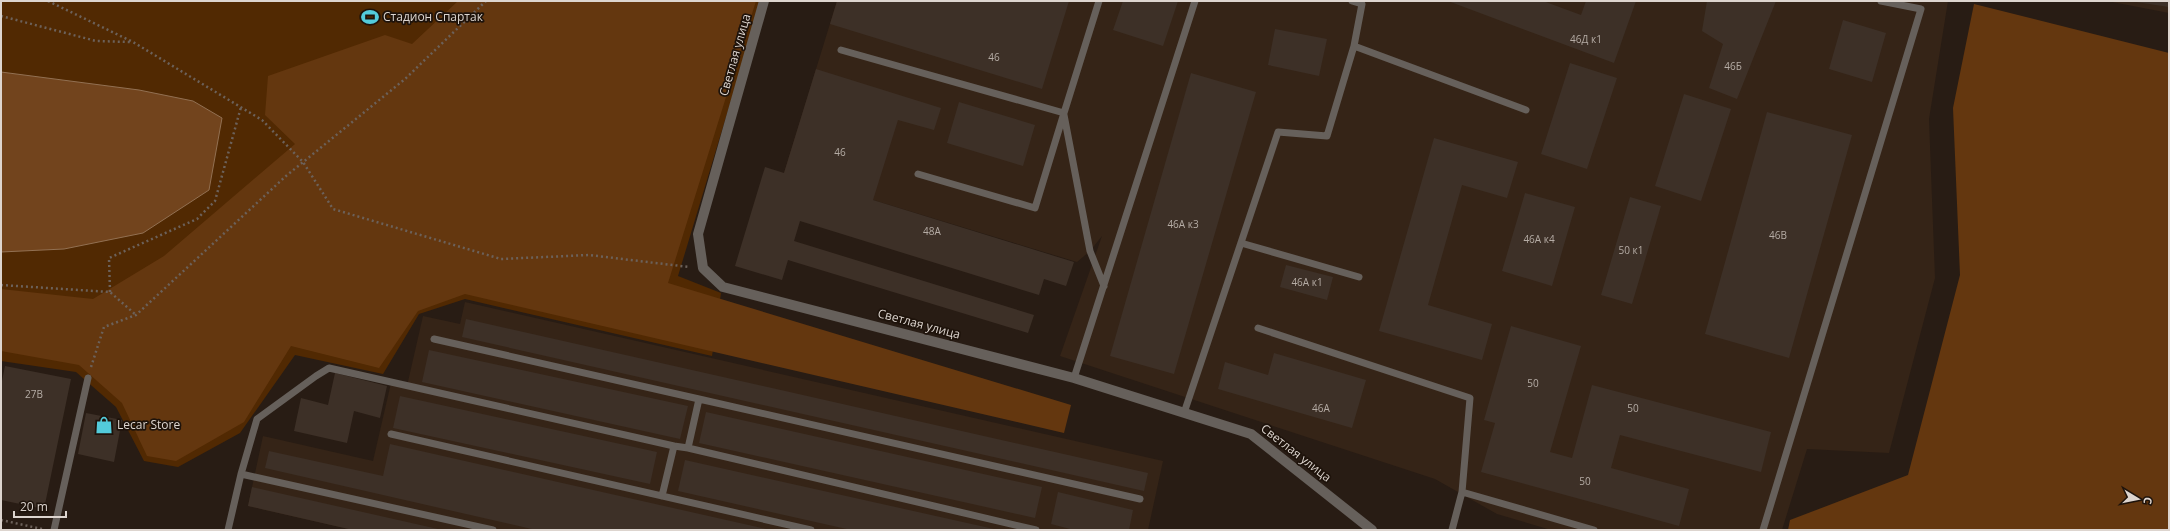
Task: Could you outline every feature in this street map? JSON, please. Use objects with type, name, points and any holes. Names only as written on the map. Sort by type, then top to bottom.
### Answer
[{"type":"street","name":"Светлая улица","points":[[764,1],[698,234],[703,268],[723,287],[1074,378],[1251,434],[1372,530]]},
{"type":"lane","points":[[918,174],[1035,208],[1099,1]]},
{"type":"lane","points":[[1074,378],[1196,1]]},
{"type":"lane","points":[[1184,413],[1278,132],[1327,136],[1354,46],[1362,4],[1352,1]]},
{"type":"lane","points":[[1763,530],[1921,9],[1881,1]]},
{"type":"lane","points":[[1354,46],[1526,110]]},
{"type":"lane","points":[[842,50],[1064,113]]},
{"type":"lane","points":[[1064,113],[1090,250],[1104,286]]},
{"type":"lane","points":[[1241,243],[1359,276]]},
{"type":"lane","points":[[1258,328],[1470,398],[1462,492],[1452,530]]},
{"type":"lane","points":[[434,339],[1140,499]]},
{"type":"lane","points":[[228,530],[241,474],[257,419],[329,368],[688,448],[1036,530]]},
{"type":"lane","points":[[54,530],[88,378]]},
{"type":"lane","points":[[688,448],[699,399]]},
{"type":"lane","points":[[391,434],[811,530]]},
{"type":"lane","points":[[662,496],[674,446]]},
{"type":"lane","points":[[241,474],[492,530]]},
{"type":"lane","points":[[1462,492],[1594,530]]},
{"type":"path","points":[[48,1],[132,42],[262,120],[302,162],[333,209],[501,259],[588,255],[703,268]]},
{"type":"path","points":[[88,378],[104,327],[136,316],[302,162],[405,79],[486,1]]},
{"type":"path","points":[[1,16],[96,41],[132,42]]},
{"type":"path","points":[[110,292],[109,258],[197,219],[215,200],[241,107]]},
{"type":"path","points":[[1,285],[110,292],[136,316]]},
{"type":"path","points":[[1,520],[34,529],[44,530]]},
{"type":"shaded area","points":[[1,1],[761,1],[678,276],[721,293],[712,356],[465,299],[419,314],[383,374],[295,355],[240,433],[178,467],[144,461],[116,407],[76,372],[1,361]]},
{"type":"shaded area","points":[[458,1],[756,1],[668,283],[1071,405],[1064,433],[465,294],[418,311],[379,368],[291,346],[244,422],[176,461],[147,456],[122,403],[79,365],[1,351],[1,289],[93,299],[164,256],[295,144],[265,115],[268,76],[385,35],[412,44]]},
{"type":"shaded area","points":[[837,1],[1948,1],[1929,119],[1935,278],[1889,453],[1807,449],[1782,530],[1551,530],[1497,514],[1435,479],[1060,356],[1102,236],[1090,251],[1077,262],[784,173]]},
{"type":"shaded area","points":[[2107,1],[2169,1],[2169,13]]},
{"type":"shaded area","points":[[1974,4],[2169,53],[2169,530],[1788,530],[1790,520],[1908,475],[1960,275],[1953,108]]},
{"type":"shaded area","points":[[1,72],[139,90],[193,101],[222,118],[209,190],[143,233],[64,249],[1,252]]},
{"type":"shaded area","points":[[465,302],[1163,461],[1148,530],[353,530],[248,506],[263,436],[373,461],[391,383],[407,386],[423,316],[460,324]]},
{"type":"building","points":[[837,1],[1069,1],[1042,89],[830,24]]},
{"type":"building","points":[[1123,1],[1178,1],[1163,46],[1113,30]]},
{"type":"building","points":[[1448,1],[1543,1],[1581,15],[1586,1],[1636,1],[1614,63]]},
{"type":"building","points":[[1707,1],[1776,1],[1737,99],[1709,88],[1723,44],[1702,31]]},
{"type":"building","points":[[2169,1],[2169,7],[2136,2]]},
{"type":"building","points":[[1843,20],[1886,33],[1872,82],[1829,69]]},
{"type":"building","points":[[1275,29],[1327,39],[1319,76],[1268,65]]},
{"type":"building","points":[[1570,63],[1617,78],[1587,169],[1541,154]]},
{"type":"building","points":[[816,69],[941,108],[934,130],[898,120],[873,200],[1074,262],[1066,286],[1044,279],[1039,295],[800,221],[794,241],[1034,315],[1028,333],[788,260],[782,280],[735,266],[765,167],[784,173]]},
{"type":"building","points":[[1191,73],[1256,92],[1174,374],[1110,356]]},
{"type":"building","points":[[1684,94],[1731,109],[1701,201],[1655,186]]},
{"type":"building","points":[[959,102],[1035,125],[1023,166],[947,143]]},
{"type":"building","points":[[1767,112],[1852,135],[1789,358],[1705,334]]},
{"type":"building","points":[[1434,138],[1518,162],[1507,198],[1462,185],[1428,305],[1492,324],[1482,360],[1379,331]]},
{"type":"building","points":[[1525,193],[1575,207],[1552,286],[1502,271]]},
{"type":"building","points":[[1630,197],[1661,206],[1632,304],[1601,295]]},
{"type":"building","points":[[1286,265],[1333,277],[1327,300],[1280,287]]},
{"type":"building","points":[[466,319],[1148,473],[1144,491],[462,337]]},
{"type":"building","points":[[1511,326],[1581,346],[1550,452],[1572,458],[1592,385],[1771,432],[1761,472],[1620,435],[1611,468],[1689,489],[1679,526],[1481,472],[1495,423],[1484,420]]},
{"type":"building","points":[[429,350],[688,406],[680,439],[422,382]]},
{"type":"building","points":[[1274,353],[1366,380],[1352,428],[1218,389],[1225,362],[1268,375]]},
{"type":"building","points":[[5,366],[71,379],[44,509],[1,500],[1,386]]},
{"type":"building","points":[[335,373],[387,386],[380,418],[354,411],[347,443],[294,431],[301,398],[328,405]]},
{"type":"building","points":[[400,396],[657,452],[650,484],[393,428]]},
{"type":"building","points":[[706,412],[1042,487],[1035,518],[699,443]]},
{"type":"building","points":[[86,413],[122,420],[114,462],[78,454]]},
{"type":"building","points":[[390,444],[766,530],[536,530],[265,468],[269,451],[383,476]]},
{"type":"building","points":[[685,460],[994,530],[851,530],[678,491]]},
{"type":"building","points":[[252,487],[438,530],[353,530],[248,506]]},
{"type":"building","points":[[1058,492],[1133,510],[1129,530],[1074,530],[1051,524]]},
{"type":"place","name":"Стадион Спартак","points":[[370,17]]},
{"type":"place","name":"Lecar Store","points":[[104,425]]}]
